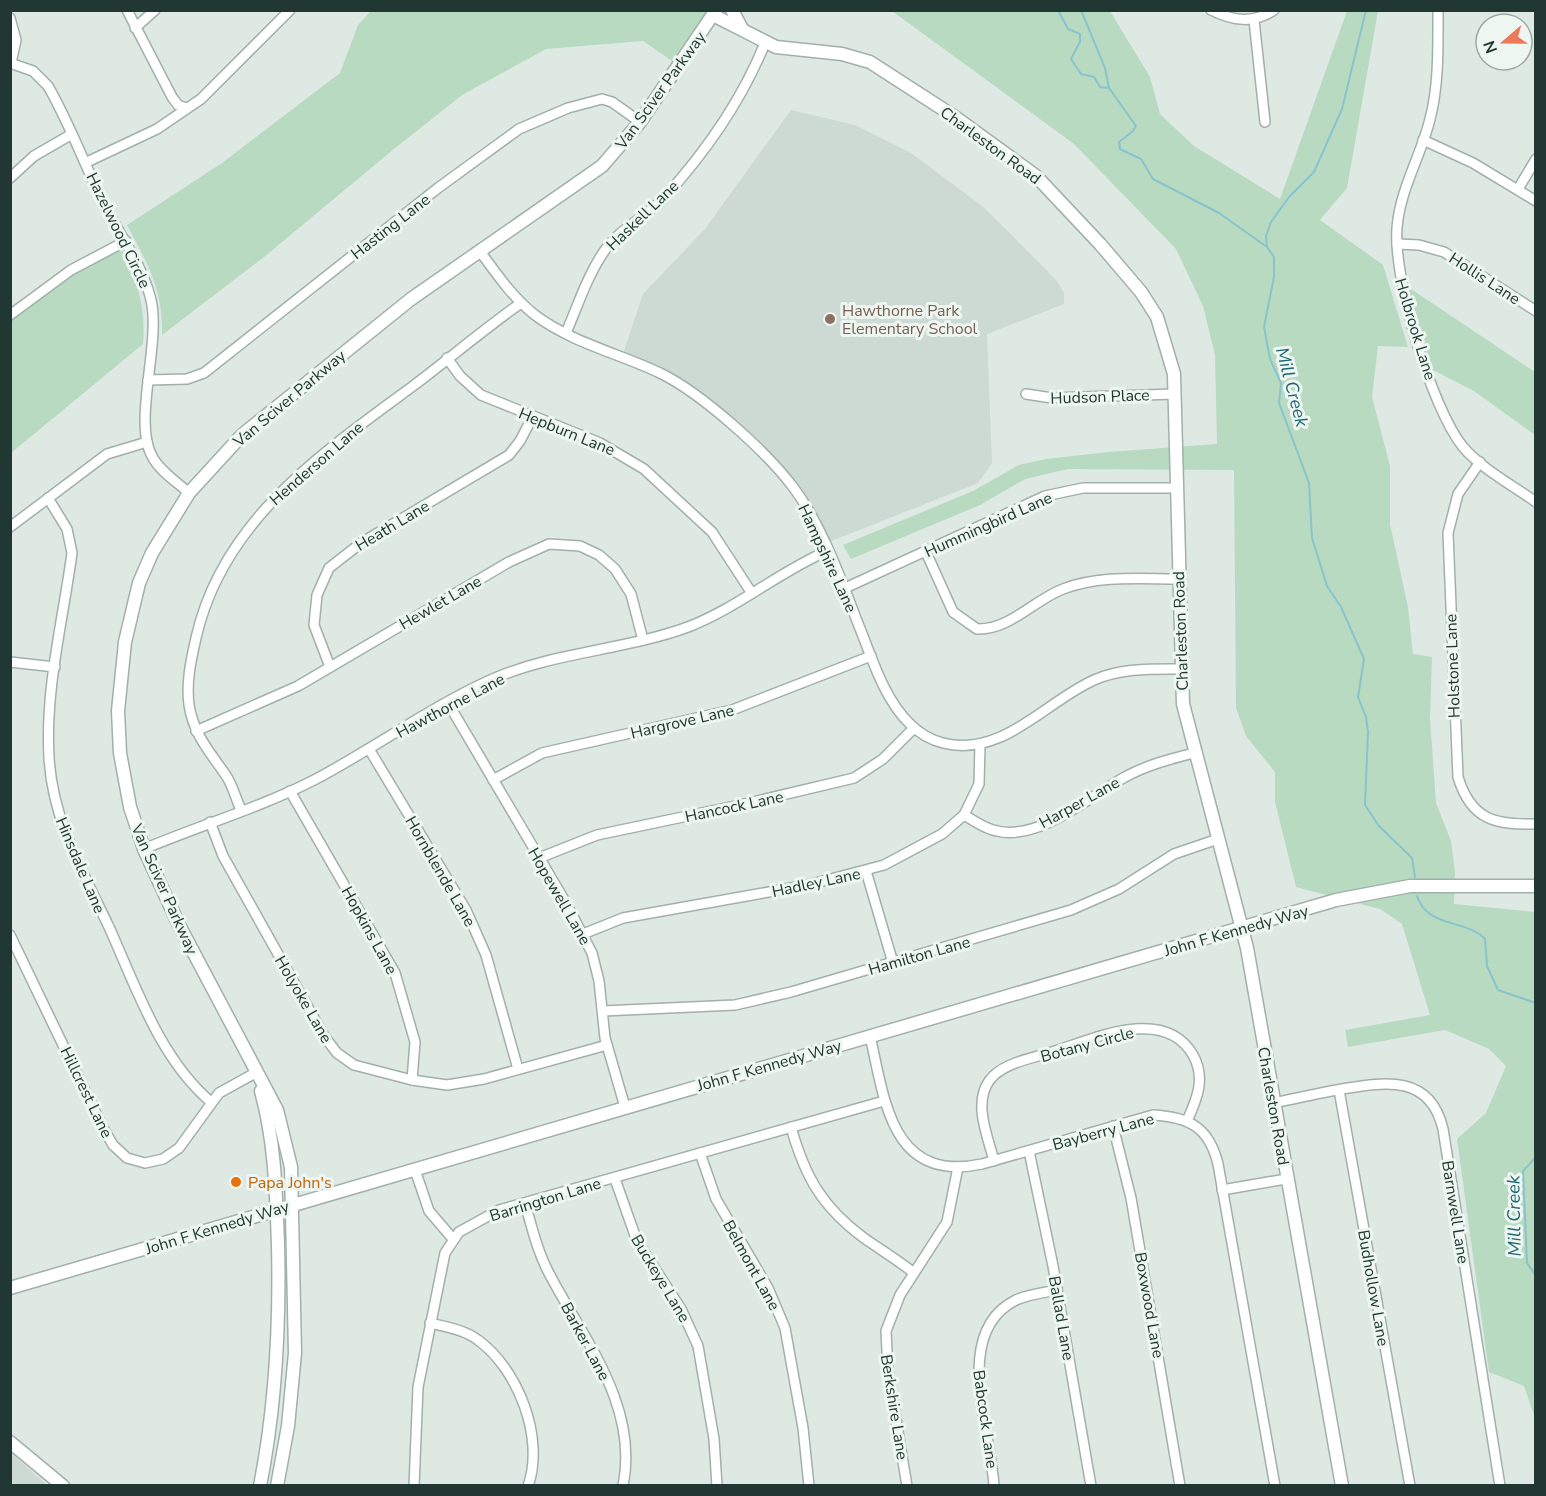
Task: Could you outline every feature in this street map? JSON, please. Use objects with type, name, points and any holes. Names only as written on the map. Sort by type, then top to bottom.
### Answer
[{"type":"street","points":[[127,10],[172,97],[178,105],[186,108]]},
{"type":"street","points":[[135,28],[155,10]]},
{"type":"street","points":[[87,162],[157,129],[201,99],[290,10]]},
{"type":"street","points":[[732,10],[744,33]]},
{"type":"street","points":[[1211,10],[1238,19],[1254,20],[1274,10]]},
{"type":"street","name":"Holbrook Lane","points":[[1438,10],[1435,95],[1423,140],[1403,196],[1397,244],[1402,289],[1444,416],[1464,448],[1536,502]]},
{"type":"street","name":"Charleston Road","points":[[715,13],[765,44],[805,52],[842,54],[870,62],[1024,166],[1101,244],[1150,304],[1169,352],[1174,394],[1180,669],[1183,704],[1194,753],[1242,928],[1342,1485]]},
{"type":"street","name":"Van Sciver Parkway","points":[[277,1485],[288,1426],[295,1353],[291,1167],[277,1110],[191,949],[144,849],[128,798],[120,753],[118,711],[121,666],[130,620],[145,566],[189,493],[258,420],[360,338],[478,250],[602,166],[640,122],[715,13]]},
{"type":"street","points":[[10,18],[16,40],[11,63]]},
{"type":"street","points":[[1254,20],[1265,122]]},
{"type":"street","name":"Haskell Lane","points":[[567,333],[579,300],[605,250],[662,199],[679,180],[739,98],[765,44]]},
{"type":"street","name":"Hazelwood Circle","points":[[11,63],[25,67],[41,78],[53,95],[87,162],[108,211],[146,282],[154,309],[148,380],[147,442],[156,464],[189,493]]},
{"type":"street","name":"Hasting Lane","points":[[148,380],[187,379],[204,373],[438,188],[519,129],[568,108],[602,99],[612,102],[640,122]]},
{"type":"street","points":[[10,178],[34,156],[72,134]]},
{"type":"street","points":[[1423,140],[1473,163],[1536,201]]},
{"type":"street","points":[[1518,189],[1536,159]]},
{"type":"street","points":[[10,315],[71,270],[126,241]]},
{"type":"street","name":"Hollis Lane","points":[[1397,244],[1425,246],[1444,252],[1536,311]]},
{"type":"street","name":"Hampshire Lane","points":[[478,250],[521,303],[545,322],[662,374],[709,406],[784,476],[801,499],[827,550],[890,696],[914,728],[940,742],[964,746],[980,744],[1008,734],[1077,689],[1105,676],[1123,671],[1180,669]]},
{"type":"street","name":"Henderson Lane","points":[[241,810],[228,780],[207,752],[196,731],[188,695],[191,658],[205,607],[226,561],[243,535],[288,484],[327,450],[521,303]]},
{"type":"street","name":"Hepburn Lane","points":[[447,358],[466,382],[482,395],[611,448],[654,477],[690,509],[720,541],[751,592]]},
{"type":"street","name":"Hudson Place","points":[[1026,394],[1052,398],[1174,394]]},
{"type":"street","name":"Heath Lane","points":[[330,667],[314,625],[317,595],[329,568],[361,543],[509,455],[520,441],[532,416]]},
{"type":"street","points":[[10,527],[107,454],[147,442]]},
{"type":"street","name":"Holstone Lane","points":[[1480,462],[1458,494],[1448,533],[1458,777],[1467,800],[1484,817],[1507,824],[1536,824]]},
{"type":"street","name":"Hummingbird Lane","points":[[843,589],[1020,506],[1058,493],[1083,489],[1176,489]]},
{"type":"street","name":"Hinsdale Lane","points":[[48,498],[67,529],[72,553],[49,724],[49,759],[56,804],[63,826],[122,958],[166,1046],[186,1079],[211,1102]]},
{"type":"street","name":"Hewlet Lane","points":[[196,731],[298,686],[509,562],[549,544],[580,546],[599,555],[615,569],[631,594],[643,640]]},
{"type":"street","name":"Hawthorne Lane","points":[[144,849],[290,791],[489,681],[520,669],[643,640],[699,622],[827,550]]},
{"type":"street","points":[[926,552],[953,612],[977,629],[996,627],[1052,594],[1073,585],[1117,579],[1178,579]]},
{"type":"street","name":"Hargrove Lane","points":[[493,780],[542,753],[744,707],[872,656]]},
{"type":"street","points":[[10,662],[55,667]]},
{"type":"street","name":"Hopewell Lane","points":[[448,704],[583,934],[597,967],[607,1045],[625,1107]]},
{"type":"street","name":"Hancock Lane","points":[[539,858],[597,835],[854,778],[875,766],[914,728]]},
{"type":"street","name":"Hadley Lane","points":[[583,934],[623,918],[795,888],[866,871],[933,839],[964,815],[979,784],[980,744]]},
{"type":"street","name":"Hornblende Lane","points":[[369,749],[466,910],[486,955],[518,1069]]},
{"type":"street","name":"Harper Lane","points":[[964,815],[994,831],[1004,833],[1029,829],[1066,813],[1132,773],[1194,753]]},
{"type":"street","name":"Hopkins Lane","points":[[290,791],[395,973],[415,1042],[412,1080]]},
{"type":"street","name":"Holyoke Lane","points":[[210,822],[223,856],[330,1045],[354,1065],[412,1080],[435,1084],[460,1084],[607,1045]]},
{"type":"street","name":"Hamilton Lane","points":[[603,1011],[746,1003],[892,963],[1078,908],[1119,889],[1174,854],[1218,839]]},
{"type":"street","points":[[866,871],[892,963]]},
{"type":"street","name":"John F Kennedy Way","points":[[10,1288],[1336,900],[1391,888],[1430,885],[1536,886]]},
{"type":"street","name":"Hillcrest Lane","points":[[10,935],[102,1126],[118,1152],[135,1162],[145,1163],[172,1155],[219,1093],[257,1072]]},
{"type":"street","name":"Botany Circle","points":[[994,1161],[984,1120],[982,1100],[989,1081],[996,1073],[1015,1064],[1124,1032],[1145,1028],[1166,1030],[1191,1051],[1199,1069],[1200,1088],[1187,1121]]},
{"type":"street","name":"Bayberry Lane","points":[[870,1036],[884,1101],[895,1130],[909,1148],[928,1160],[958,1167],[994,1161],[1153,1116],[1177,1116],[1187,1121]]},
{"type":"street","name":"Van Sciver Parkway","points":[[257,1072],[273,1149],[279,1309],[277,1374],[260,1485]]},
{"type":"street","name":"Barnwell Lane","points":[[1274,1103],[1385,1082],[1398,1083],[1419,1092],[1431,1102],[1439,1115],[1500,1485]]},
{"type":"street","name":"Budhollow Lane","points":[[1339,1090],[1410,1485]]},
{"type":"street","name":"Barrington Lane","points":[[414,1485],[418,1387],[430,1323],[445,1253],[453,1239],[468,1224],[499,1210],[884,1101]]},
{"type":"street","points":[[1187,1121],[1211,1143],[1218,1164],[1275,1485]]},
{"type":"street","name":"Boxwood Lane","points":[[1113,1126],[1131,1198],[1180,1485]]},
{"type":"street","points":[[791,1127],[807,1176],[825,1203],[858,1234],[914,1273]]},
{"type":"street","name":"Ballad Lane","points":[[1029,1151],[1057,1290],[1091,1485]]},
{"type":"street","name":"Belmont Lane","points":[[700,1153],[716,1200],[768,1288],[785,1328],[803,1428],[809,1485]]},
{"type":"street","name":"Berkshire Lane","points":[[907,1485],[885,1344],[888,1318],[947,1222],[958,1167]]},
{"type":"street","points":[[415,1170],[429,1211],[453,1239]]},
{"type":"street","name":"Buckeye Lane","points":[[615,1179],[634,1236],[681,1309],[698,1346],[714,1439],[717,1485]]},
{"type":"street","points":[[1222,1190],[1286,1179]]},
{"type":"street","name":"Barker Lane","points":[[525,1203],[547,1270],[599,1358],[609,1382],[624,1444],[623,1485]]},
{"type":"street","name":"Babcock Lane","points":[[994,1485],[979,1377],[981,1342],[992,1321],[1007,1305],[1026,1296],[1057,1290]]},
{"type":"street","points":[[430,1323],[461,1331],[479,1340],[492,1353],[514,1386],[532,1430],[534,1462],[528,1485]]},
{"type":"street","points":[[10,1442],[63,1485]]},
{"type":"shaded area","name":"Hawthorne Park Elementary School","points":[[791,110],[855,125],[911,153],[985,208],[1057,281],[1064,293],[1064,304],[987,334],[992,463],[978,483],[824,544],[793,488],[698,397],[622,357],[643,294],[705,229]]},
{"type":"shaded area","points":[[11,1453],[47,1485],[11,1485]]},
{"type":"green space","points":[[371,11],[707,11],[672,61],[643,41],[546,49],[462,95],[264,257],[162,335],[160,304],[153,277],[127,225],[222,163],[340,73],[358,25]]},
{"type":"green space","points":[[892,11],[1110,11],[1150,77],[1160,114],[1194,146],[1280,199],[1347,11],[1378,11],[1347,188],[1320,220],[1383,265],[1408,347],[1378,346],[1372,397],[1390,466],[1390,524],[1408,607],[1413,654],[1432,657],[1430,719],[1436,803],[1451,841],[1455,872],[1454,904],[1535,912],[1535,1418],[1524,1386],[1489,1372],[1457,1139],[1486,1113],[1506,1066],[1489,1049],[1445,1030],[1348,1047],[1345,1030],[1430,1015],[1402,924],[1380,909],[1296,887],[1275,802],[1275,772],[1246,736],[1236,708],[1234,470],[1068,469],[1025,479],[980,505],[851,559],[843,545],[973,491],[1019,465],[1046,459],[1108,452],[1217,444],[1215,355],[1203,306],[1176,249],[1074,144]]},
{"type":"green space","points":[[120,246],[131,270],[142,305],[143,344],[11,453],[11,315],[52,283]]},
{"type":"green space","points":[[1405,285],[1535,372],[1535,435],[1474,391],[1433,370]]},
{"type":"waterway","points":[[1058,10],[1068,29],[1080,34],[1080,42],[1071,59],[1081,74],[1094,77],[1100,87],[1109,88]]},
{"type":"waterway","name":"Mill Creek","points":[[1081,10],[1105,68],[1109,88],[1136,126],[1119,142],[1120,149],[1141,159],[1153,179],[1219,213],[1267,247],[1274,257],[1274,277],[1264,327],[1270,359],[1281,383],[1279,403],[1309,483],[1312,538],[1327,586],[1341,607],[1364,659],[1358,697],[1366,717],[1368,732],[1365,805],[1379,826],[1412,858],[1415,877]]},
{"type":"waterway","points":[[1267,247],[1266,236],[1271,222],[1289,197],[1314,172],[1342,109],[1366,10]]},
{"type":"waterway","name":"Mill Creek","points":[[1417,896],[1429,913],[1468,928],[1485,939],[1487,966],[1498,990],[1536,1003]]},
{"type":"waterway","name":"Mill Creek","points":[[1536,1157],[1523,1171],[1527,1263],[1536,1276]]},
{"type":"place","name":"Hawthorne Park Elementary School","points":[[830,319]]},
{"type":"place","name":"Papa John's","points":[[236,1182]]}]
